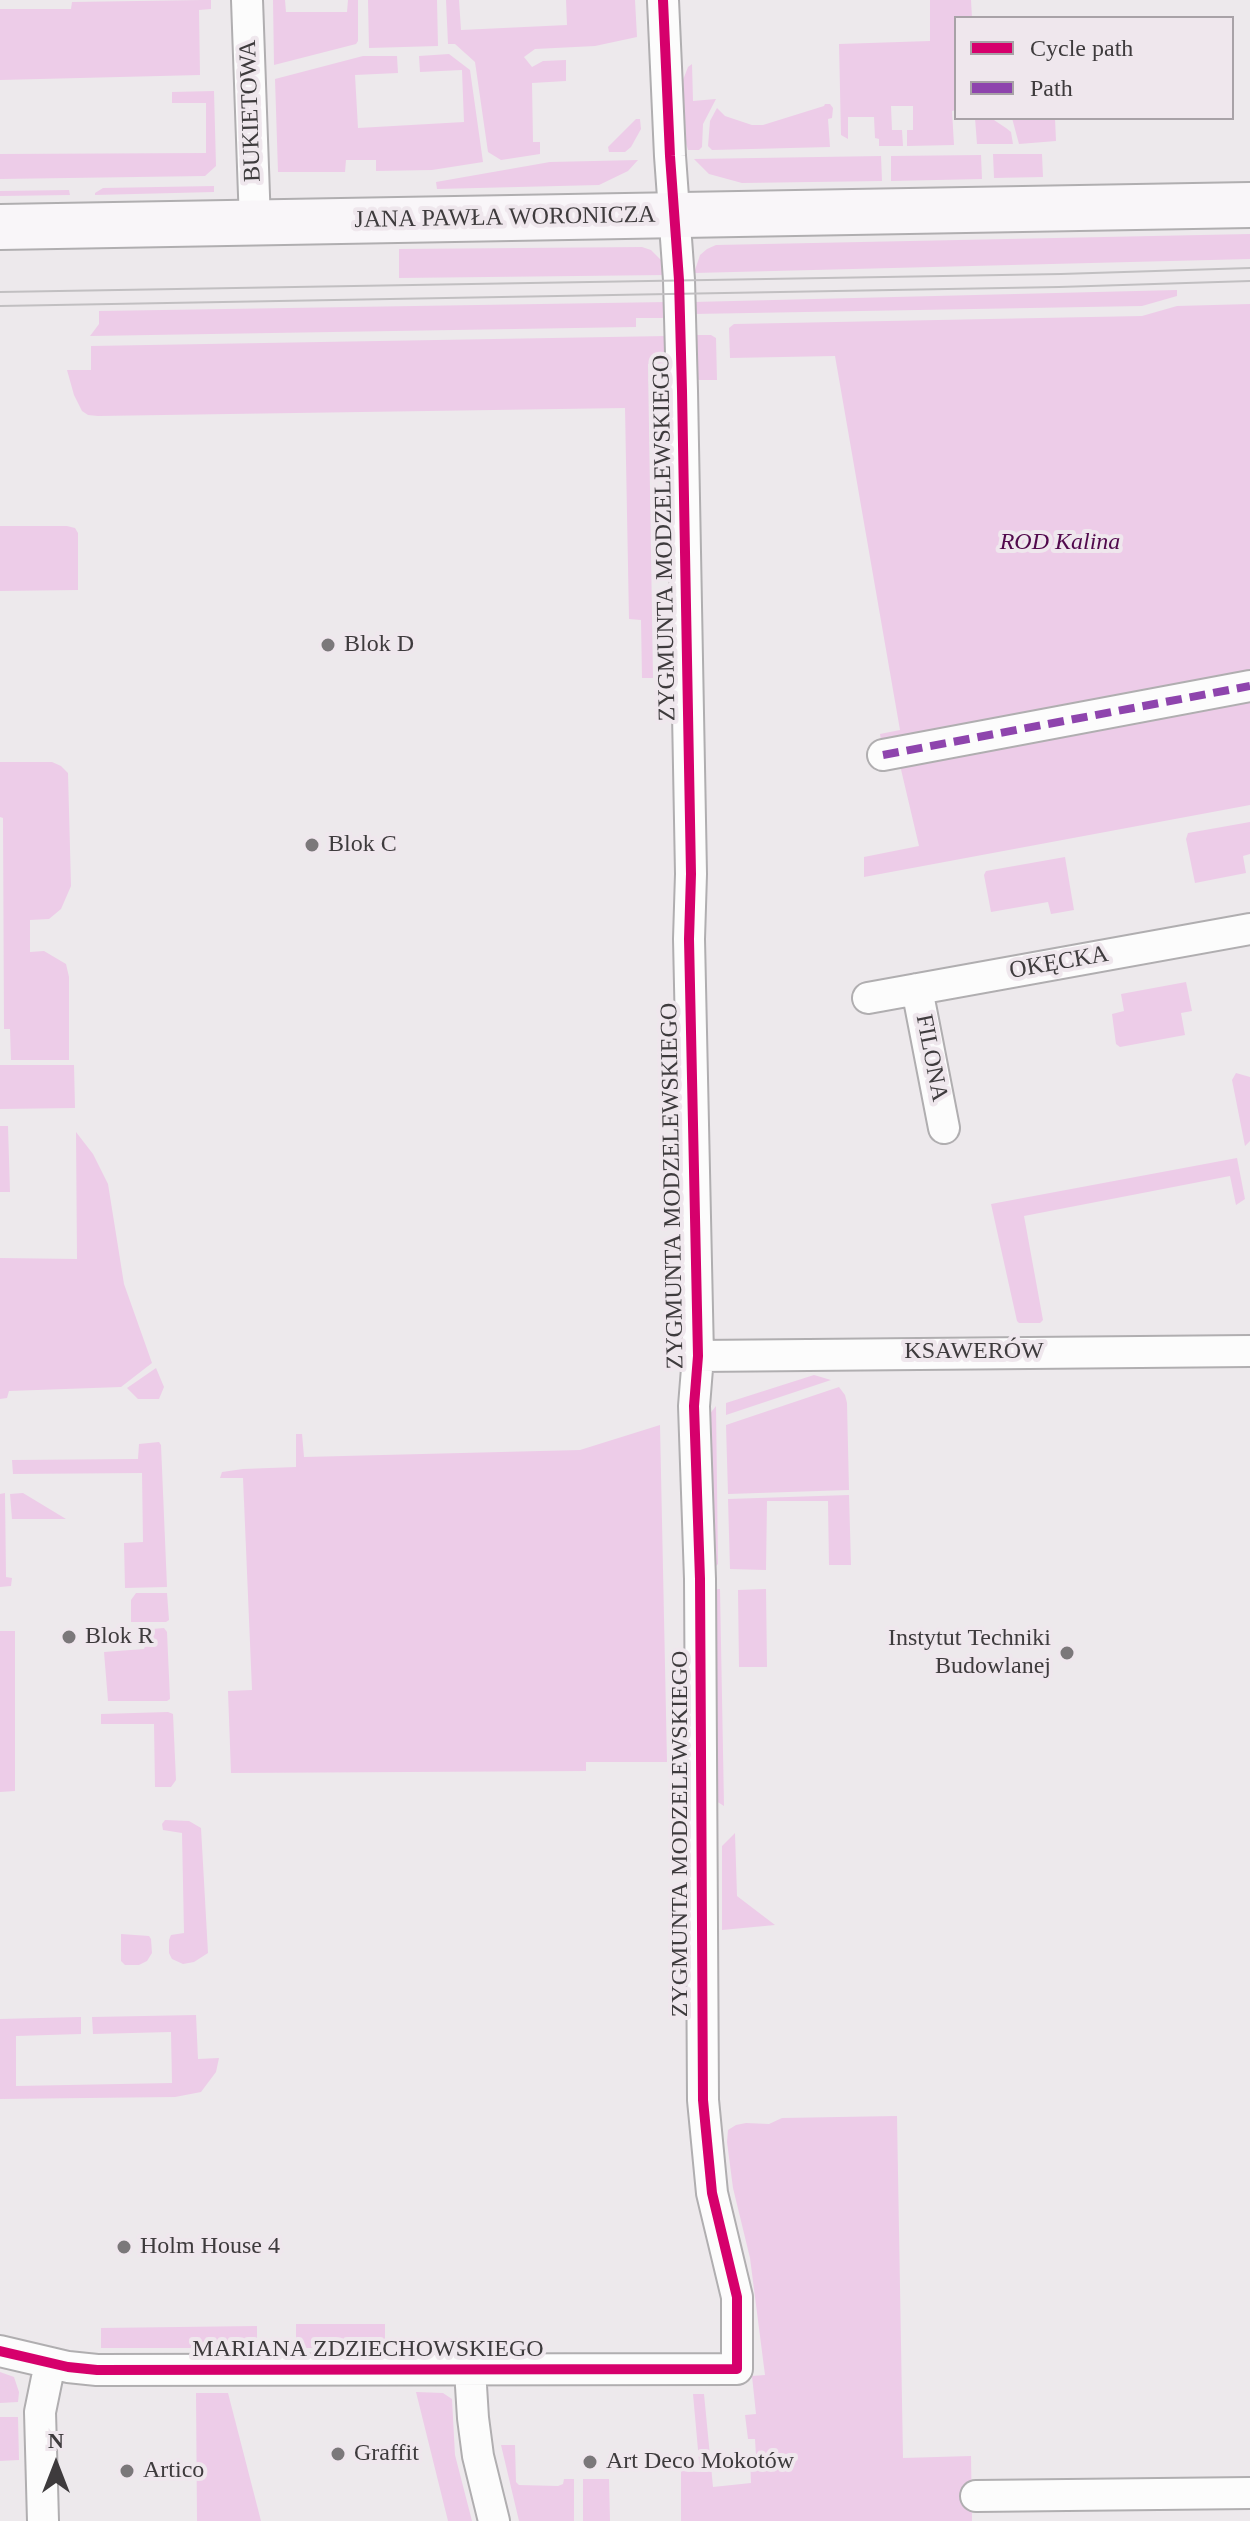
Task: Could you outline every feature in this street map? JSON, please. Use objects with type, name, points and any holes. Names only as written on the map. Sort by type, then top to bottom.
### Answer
[{"type":"street","name":"BUKIETOWA","points":[[247,0],[255,223]]},
{"type":"street","name":"ZYGMUNTA MODZELEWSKIEGO","points":[[663,0],[682,391],[698,1356],[694,1406],[700,1568],[703,2100],[712,2193],[737,2297],[737,2369]]},
{"type":"street","name":"JANA PAWŁA WORONICZA","points":[[0,227],[1250,205]]},
{"type":"street","points":[[883,755],[1250,686]]},
{"type":"street","name":"OKĘCKA","points":[[868,998],[1250,929]]},
{"type":"street","name":"FILONA","points":[[917,989],[944,1128]]},
{"type":"street","name":"KSAWERÓW","points":[[698,1356],[1250,1351]]},
{"type":"street","name":"MARIANA ZDZIECHOWSKIEGO","points":[[0,2351],[97,2370],[737,2369]]},
{"type":"street","points":[[43,2521],[40,2412],[50,2363]]},
{"type":"street","points":[[470,2370],[478,2456],[494,2521]]},
{"type":"street","points":[[976,2496],[1250,2493]]},
{"type":"green space","points":[[211,0],[211,9],[199,10],[200,75],[0,80],[0,9],[71,9],[72,2]]},
{"type":"green space","points":[[273,0],[285,0],[286,12],[347,12],[348,0],[358,0],[358,41],[274,65]]},
{"type":"green space","points":[[368,0],[437,0],[438,46],[369,48]]},
{"type":"green space","points":[[446,0],[459,0],[461,30],[567,25],[566,0],[635,0],[637,37],[595,46],[535,49],[524,57],[532,67],[543,61],[566,60],[566,81],[532,83],[533,142],[540,142],[540,154],[501,160],[488,152],[475,62],[455,44],[448,44]]},
{"type":"green space","points":[[930,0],[971,0],[972,16],[954,16],[954,145],[907,146],[907,130],[913,130],[913,106],[891,106],[892,130],[902,130],[903,146],[879,146],[879,139],[875,138],[874,117],[848,117],[848,139],[841,135],[839,44],[930,41]]},
{"type":"green space","points":[[449,54],[470,70],[483,162],[432,170],[376,171],[376,160],[346,160],[345,172],[278,172],[275,79],[363,56],[397,56],[398,73],[355,75],[358,128],[464,122],[462,70],[420,72],[419,56]]},
{"type":"green space","points":[[692,64],[693,101],[716,99],[703,124],[702,147],[699,150],[688,150],[686,143],[683,80]]},
{"type":"green space","points":[[214,91],[216,166],[205,176],[0,179],[0,154],[206,153],[206,103],[172,103],[172,92]]},
{"type":"green space","points":[[825,104],[833,108],[832,118],[828,119],[830,147],[712,150],[708,146],[710,121],[717,108],[725,116],[752,125],[763,125]]},
{"type":"green space","points":[[636,119],[640,119],[641,129],[631,147],[625,152],[609,152],[608,147]]},
{"type":"green space","points":[[975,120],[994,120],[1011,132],[1013,144],[977,144]]},
{"type":"green space","points":[[1013,120],[1055,120],[1056,141],[1019,144]]},
{"type":"green space","points":[[993,154],[1042,154],[1043,177],[994,178]]},
{"type":"green space","points":[[981,155],[982,179],[891,181],[891,156]]},
{"type":"green space","points":[[881,156],[882,181],[742,183],[709,174],[694,159]]},
{"type":"green space","points":[[638,160],[628,171],[599,185],[437,189],[436,182],[550,162]]},
{"type":"green space","points":[[214,186],[214,192],[95,195],[103,188]]},
{"type":"green space","points":[[69,190],[70,195],[0,196],[0,191]]},
{"type":"green space","points":[[1250,234],[1250,259],[694,273],[700,255],[716,245]]},
{"type":"green space","points":[[642,247],[651,250],[662,261],[666,275],[399,278],[399,249]]},
{"type":"green space","points":[[1177,290],[1177,296],[1142,306],[693,314],[693,302]]},
{"type":"green space","points":[[667,302],[667,318],[636,318],[636,327],[90,336],[99,324],[99,311]]},
{"type":"green space","name":"ROD Kalina","points":[[1250,304],[1250,805],[864,877],[864,857],[919,846],[899,761],[885,763],[880,734],[900,730],[835,356],[730,358],[729,328],[734,324],[1142,316],[1177,306]]},
{"type":"green space","points":[[695,335],[716,338],[717,380],[697,378]]},
{"type":"green space","points":[[667,336],[669,363],[648,364],[653,678],[642,678],[641,620],[629,619],[625,408],[98,416],[82,411],[67,370],[91,370],[91,346]]},
{"type":"green space","points":[[0,526],[75,528],[78,533],[78,590],[0,591]]},
{"type":"green space","points":[[0,762],[52,762],[68,773],[71,886],[61,909],[49,919],[30,920],[30,952],[44,951],[66,964],[69,977],[69,1060],[11,1060],[10,1029],[4,1029]]},
{"type":"green space","points":[[1250,822],[1250,854],[1243,856],[1246,873],[1195,883],[1186,839],[1188,833]]},
{"type":"green space","points":[[1065,857],[1074,910],[1051,914],[1048,902],[991,912],[984,875],[986,871]]},
{"type":"green space","points":[[1186,982],[1192,1011],[1181,1013],[1185,1035],[1120,1047],[1116,1044],[1112,1014],[1124,1011],[1121,994]]},
{"type":"green space","points":[[0,1065],[74,1065],[75,1108],[0,1109]]},
{"type":"green space","points":[[1236,1073],[1250,1077],[1250,1141],[1245,1146],[1232,1080]]},
{"type":"green space","points":[[0,1126],[8,1126],[10,1192],[0,1192]]},
{"type":"green space","points":[[76,1132],[93,1154],[108,1184],[124,1284],[152,1363],[121,1387],[9,1391],[7,1398],[0,1399],[0,1258],[77,1259]]},
{"type":"green space","points":[[1237,1158],[1245,1199],[1236,1205],[1230,1176],[1024,1216],[1043,1320],[1040,1323],[1017,1321],[991,1204]]},
{"type":"green space","points":[[156,1368],[164,1387],[159,1399],[138,1399],[127,1388]]},
{"type":"green space","points":[[814,1375],[831,1380],[726,1415],[726,1403]]},
{"type":"green space","points":[[839,1387],[847,1403],[849,1490],[728,1494],[726,1425]]},
{"type":"green space","points":[[716,1406],[716,1566],[710,1564],[704,1421]]},
{"type":"green space","points":[[660,1425],[667,1762],[586,1762],[586,1771],[231,1773],[228,1691],[252,1690],[243,1478],[220,1478],[222,1472],[296,1467],[296,1434],[302,1434],[304,1457],[580,1450]]},
{"type":"green space","points":[[159,1442],[167,1587],[125,1588],[124,1543],[143,1542],[142,1473],[13,1474],[12,1460],[138,1459],[139,1444]]},
{"type":"green space","points":[[5,1493],[6,1577],[12,1578],[11,1586],[0,1587],[0,1494]]},
{"type":"green space","points":[[23,1493],[66,1519],[12,1519],[10,1494]]},
{"type":"green space","points":[[849,1495],[851,1565],[829,1565],[828,1501],[767,1501],[766,1570],[730,1569],[728,1499]]},
{"type":"green space","points":[[720,1589],[724,1806],[713,1799],[707,1590]]},
{"type":"green space","points":[[766,1589],[767,1667],[739,1667],[738,1590]]},
{"type":"green space","points":[[136,1593],[167,1593],[169,1620],[131,1622],[131,1600]]},
{"type":"green space","points":[[164,1628],[167,1632],[170,1699],[108,1701],[104,1652],[144,1649],[152,1629]]},
{"type":"green space","points":[[0,1631],[15,1631],[15,1791],[0,1792]]},
{"type":"green space","points":[[101,1714],[173,1714],[176,1780],[171,1787],[155,1787],[154,1724],[101,1724]]},
{"type":"green space","points":[[165,1820],[189,1821],[201,1828],[208,1953],[194,1962],[183,1964],[172,1959],[169,1953],[171,1935],[184,1933],[182,1833],[163,1830]]},
{"type":"green space","points":[[735,1833],[737,1896],[775,1925],[722,1930],[722,1846]]},
{"type":"green space","points":[[121,1934],[149,1936],[152,1953],[147,1961],[139,1965],[125,1965],[121,1961]]},
{"type":"green space","points":[[196,2015],[198,2059],[219,2058],[216,2072],[201,2092],[175,2097],[0,2099],[0,2019],[81,2017],[81,2034],[16,2036],[16,2086],[172,2083],[171,2032],[93,2034],[92,2017]]},
{"type":"green space","points":[[897,2116],[903,2458],[971,2456],[972,2521],[681,2521],[681,2471],[700,2472],[693,2394],[704,2394],[713,2487],[751,2483],[750,2457],[756,2456],[755,2439],[748,2439],[745,2415],[756,2414],[752,2376],[765,2375],[750,2258],[733,2188],[728,2130],[736,2125],[769,2124],[782,2118]]},
{"type":"green space","points":[[296,2324],[385,2324],[385,2348],[299,2348]]},
{"type":"green space","points":[[257,2326],[257,2348],[101,2348],[101,2328]]},
{"type":"green space","points":[[0,2372],[14,2377],[19,2392],[18,2402],[0,2403]]},
{"type":"green space","points":[[416,2392],[443,2393],[452,2399],[455,2455],[472,2521],[448,2521]]},
{"type":"green space","points":[[196,2393],[228,2393],[261,2521],[197,2521]]},
{"type":"green space","points":[[0,2417],[18,2417],[19,2460],[0,2461]]},
{"type":"green space","points":[[501,2445],[515,2445],[516,2482],[519,2485],[558,2486],[563,2484],[564,2479],[574,2479],[574,2521],[519,2521]]},
{"type":"green space","points":[[583,2479],[609,2479],[610,2521],[583,2521]]},
{"type":"tram line","points":[[0,292],[1250,268]]},
{"type":"tram line","points":[[0,306],[1250,281]]},
{"type":"marked path","points":[[883,755],[1250,686]]},
{"type":"cycle path","points":[[0,2351],[68,2367],[97,2370],[737,2369],[737,2297],[712,2193],[703,2100],[700,1579],[694,1406],[698,1356],[682,391],[663,0]]},
{"type":"place","name":"Blok D","points":[[328,645]]},
{"type":"place","name":"Blok C","points":[[312,845]]},
{"type":"place","name":"Blok R","points":[[69,1637]]},
{"type":"place","name":"Instytut Techniki Budowlanej","points":[[1067,1653]]},
{"type":"place","name":"Holm House 4","points":[[124,2247]]},
{"type":"place","name":"Graffit","points":[[338,2454]]},
{"type":"place","name":"Art Deco Mokotów","points":[[590,2462]]},
{"type":"place","name":"Artico","points":[[127,2471]]}]
